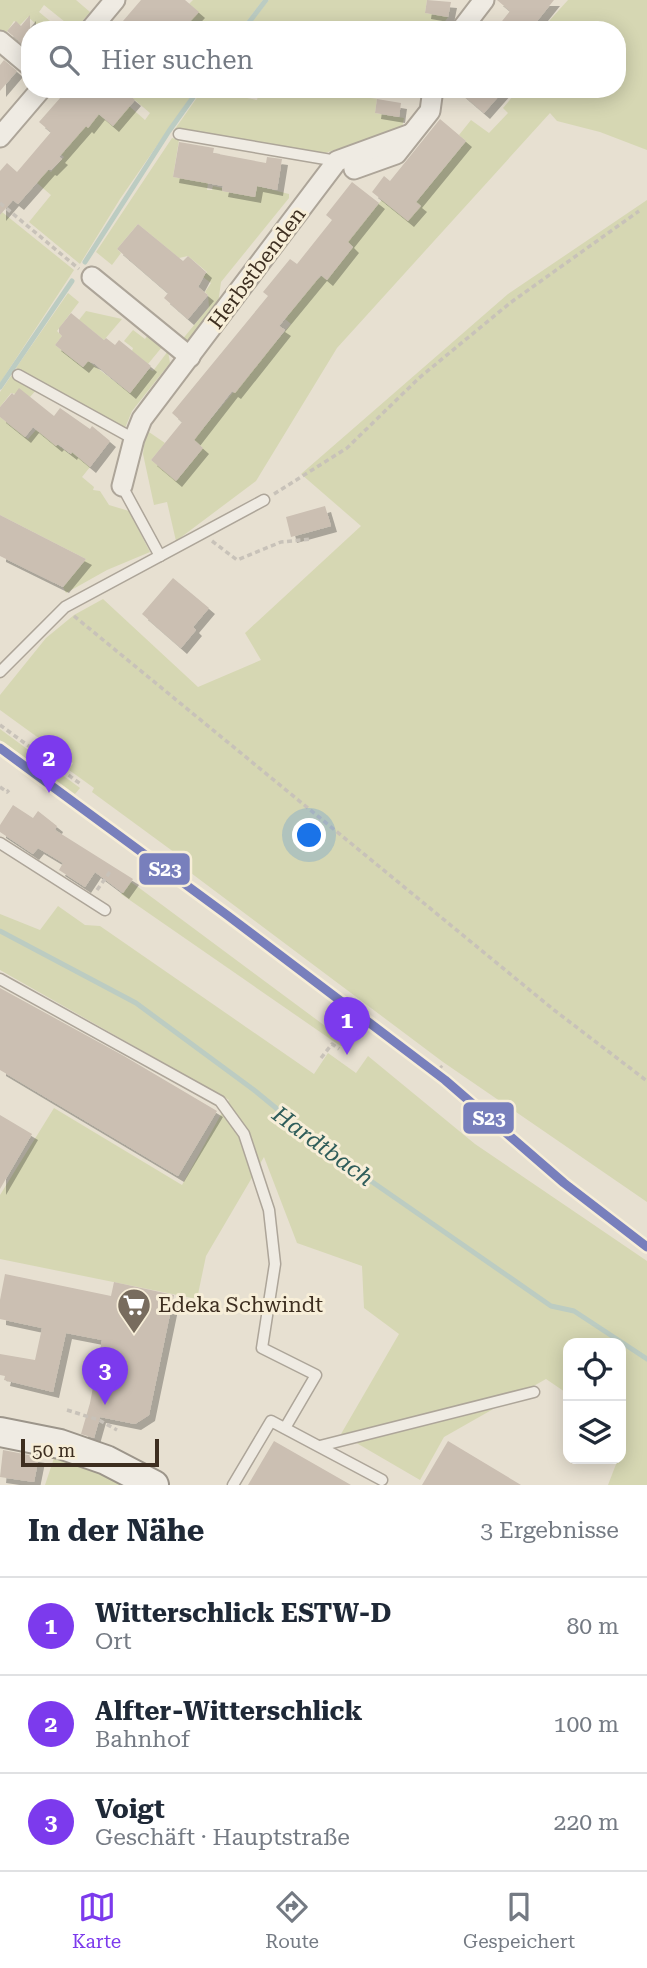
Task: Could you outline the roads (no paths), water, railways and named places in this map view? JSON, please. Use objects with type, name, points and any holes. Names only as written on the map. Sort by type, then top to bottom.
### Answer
[{"type":"main road","points":[[0,1432],[60,1444],[106,1460],[154,1485]]},
{"type":"street","points":[[98,21],[115,0]]},
{"type":"street","points":[[468,21],[484,0]]},
{"type":"street","points":[[0,41],[21,58]]},
{"type":"street","points":[[0,137],[33,98]]},
{"type":"street","points":[[430,111],[432,98]]},
{"type":"street","points":[[323,179],[396,154],[440,98]]},
{"type":"street","points":[[337,161],[411,134]]},
{"type":"street","name":"Herbstbenden","points":[[122,486],[142,419],[337,161]]},
{"type":"street","points":[[92,278],[190,357]]},
{"type":"lane","points":[[179,134],[337,161]]},
{"type":"lane","points":[[18,374],[134,439]]},
{"type":"lane","name":"Herbstbenden","points":[[122,486],[160,556]]},
{"type":"lane","points":[[0,672],[65,607],[264,500]]},
{"type":"lane","points":[[0,844],[105,910]]},
{"type":"lane","points":[[0,979],[220,1101],[244,1135],[269,1210],[275,1264],[262,1348],[316,1375],[285,1428]]},
{"type":"lane","points":[[320,1446],[534,1392]]},
{"type":"lane","points":[[233,1485],[271,1420],[382,1480]]},
{"type":"waterway","points":[[250,21],[266,0]]},
{"type":"waterway","points":[[85,262],[193,98]]},
{"type":"waterway","points":[[0,387],[72,281]]},
{"type":"waterway","name":"Hardtbach","points":[[0,931],[136,1003],[254,1090],[332,1154],[551,1306],[574,1311],[647,1359]]},
{"type":"place","name":"Alfter-Witterschlick","points":[[49,793]]},
{"type":"place","name":"Witterschlick ESTW-D","points":[[347,1055]]},
{"type":"place","name":"Edeka Schwindt","points":[[134,1335]]},
{"type":"place","name":"Voigt","points":[[105,1405]]}]
